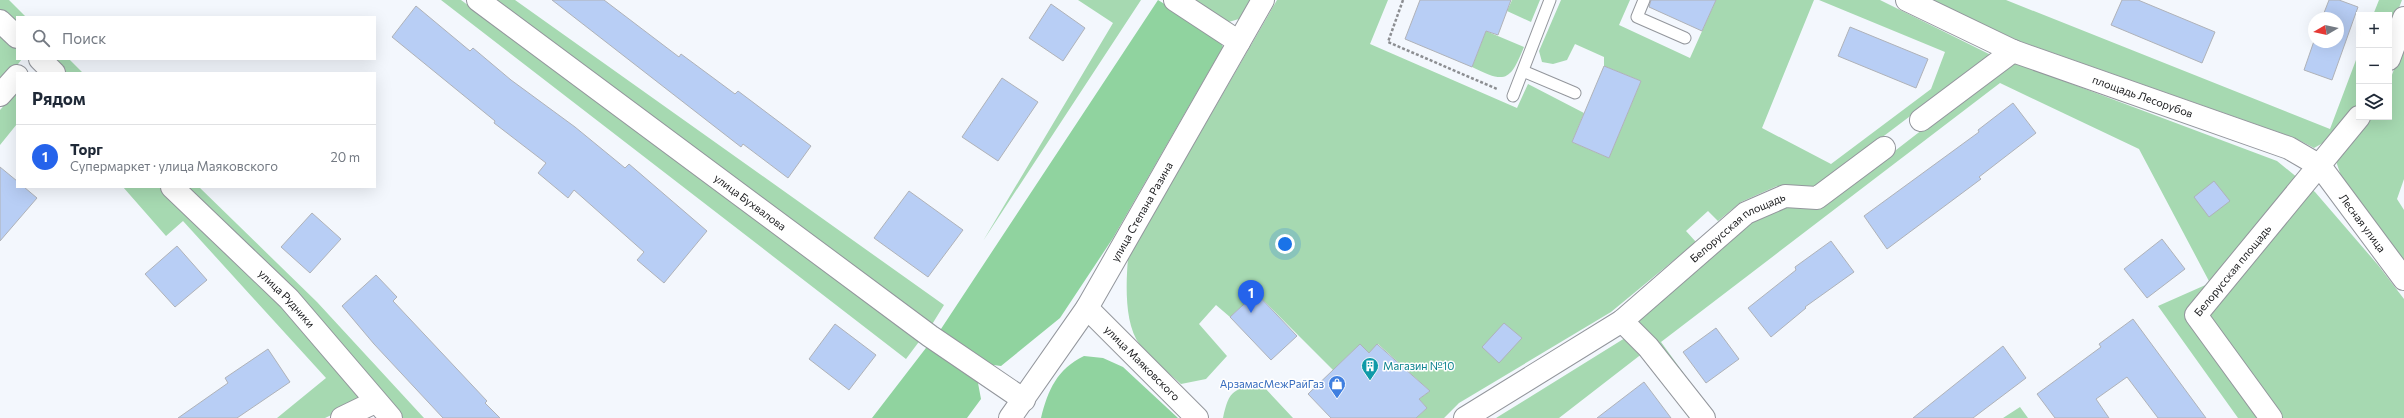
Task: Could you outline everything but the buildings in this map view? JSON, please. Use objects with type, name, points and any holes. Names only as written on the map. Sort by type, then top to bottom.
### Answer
[{"type":"street","name":"улица Бухвалова","points":[[478,0],[930,336],[1024,400]]},
{"type":"street","points":[[1175,0],[1239,42]]},
{"type":"street","name":"улица Степана Разина","points":[[1010,418],[1087,308],[1263,0]]},
{"type":"street","name":"площадь Лесорубов","points":[[1907,0],[2013,51],[2289,148],[2320,166]]},
{"type":"street","points":[[2392,51],[2404,18]]},
{"type":"street","points":[[0,20],[16,36]]},
{"type":"street","points":[[1920,120],[2013,51]]},
{"type":"street","points":[[20,72],[30,60]]},
{"type":"street","points":[[41,60],[53,72]]},
{"type":"street","points":[[0,96],[16,77]]},
{"type":"street","points":[[2320,166],[2357,120]]},
{"type":"street","name":"Белорусская площадь","points":[[1465,418],[1622,321],[1746,213],[1784,196],[1817,198],[1884,148]]},
{"type":"street","name":"Лесная улица","points":[[2320,166],[2404,279]]},
{"type":"street","name":"Белорусская площадь","points":[[2271,418],[2196,314],[2320,166]]},
{"type":"street","name":"улица Рудники","points":[[173,188],[289,300],[375,402],[391,418]]},
{"type":"street","name":"улица Маяковского","points":[[1087,308],[1196,418]]},
{"type":"street","points":[[1622,321],[1648,347],[1704,418]]},
{"type":"street","points":[[342,418],[375,402]]},
{"type":"lane","points":[[1513,96],[1550,0]]},
{"type":"lane","points":[[1644,0],[1637,17],[1685,38]]},
{"type":"lane","points":[[1523,70],[1575,93]]},
{"type":"path","points":[[1403,0],[1388,42],[1513,96]]},
{"type":"green space","points":[[0,0],[9,0],[25,16],[16,16],[16,28],[0,12]]},
{"type":"green space","points":[[441,0],[461,0],[921,339],[906,359]]},
{"type":"green space","points":[[493,0],[515,0],[944,305],[931,326]]},
{"type":"green space","points":[[1078,0],[1141,0],[983,241],[1113,23]]},
{"type":"green space","points":[[1158,0],[1217,36],[1223,47],[1113,238],[1060,318],[1001,366],[986,364],[939,332]]},
{"type":"green space","points":[[1190,0],[1250,0],[1239,19],[1225,23]]},
{"type":"green space","points":[[1277,0],[1388,0],[1370,44],[1517,108],[1528,84],[1584,113],[1572,142],[1609,158],[1641,81],[1604,66],[1604,57],[1575,44],[1567,60],[1553,64],[1542,62],[1539,51],[1561,0],[1630,0],[1619,25],[1690,58],[1716,0],[1814,0],[1762,128],[1831,164],[1931,89],[1945,52],[1819,0],[1880,0],[1991,55],[1815,188],[1777,186],[1741,202],[1718,221],[1708,211],[1686,231],[1696,242],[1611,312],[1459,403],[1444,418],[1416,418],[1427,408],[1419,399],[1430,391],[1378,344],[1369,353],[1359,345],[1333,370],[1256,293],[1230,317],[1216,305],[1199,324],[1227,356],[1206,379],[1181,384],[1154,361],[1144,350],[1135,336],[1131,326],[1127,303],[1128,258]]},
{"type":"green space","points":[[1512,0],[1540,0],[1531,22],[1507,11]]},
{"type":"green space","points":[[1931,0],[2006,0],[2330,129],[2356,60],[2356,108],[2330,139],[2314,148],[2295,138],[2019,41]]},
{"type":"green space","points":[[2379,0],[2402,0],[2392,26],[2392,12],[2374,12]]},
{"type":"green space","points":[[1486,31],[1524,47],[1515,67],[1506,76],[1492,76],[1472,67]]},
{"type":"green space","points":[[0,32],[16,47],[16,60],[21,60],[0,87]]},
{"type":"green space","points":[[2404,42],[2404,179],[2397,199],[2404,210],[2404,262],[2341,176],[2336,161],[2368,120],[2392,120],[2392,75]]},
{"type":"green space","points":[[49,60],[70,60],[82,72],[61,72]]},
{"type":"green space","points":[[2011,61],[2277,161],[2315,192],[2378,265],[2404,299],[2404,418],[2238,418],[2158,306],[2210,283],[2139,149],[2000,83],[1661,342],[1716,418],[1654,342],[1635,324],[1753,219],[1786,205],[1825,205]]},
{"type":"green space","points":[[16,92],[16,125],[0,145],[0,110]]},
{"type":"green space","points":[[124,188],[162,188],[285,305],[359,397],[357,403],[325,418],[277,418],[326,378],[183,221],[166,236]]},
{"type":"green space","points":[[182,188],[200,188],[317,302],[424,418],[400,418]]},
{"type":"green space","points":[[1625,338],[1643,353],[1559,418],[1496,418]]},
{"type":"green space","points":[[929,344],[967,372],[978,383],[981,399],[967,418],[872,418]]},
{"type":"green space","points":[[1643,353],[1694,418],[1689,418]]},
{"type":"green space","points":[[1084,356],[1103,358],[1123,367],[1178,418],[1041,418],[1047,398],[1055,381],[1067,367]]},
{"type":"green space","points":[[1263,386],[1293,418],[1223,418],[1228,401],[1234,392],[1245,387]]},
{"type":"green space","points":[[2020,407],[2028,418],[2003,418]]},
{"type":"place","name":"Торг","points":[[1251,313]]},
{"type":"place","name":"Магазин №10","points":[[1370,381]]},
{"type":"place","name":"АрзамасМежРайГаз","points":[[1337,399]]}]
